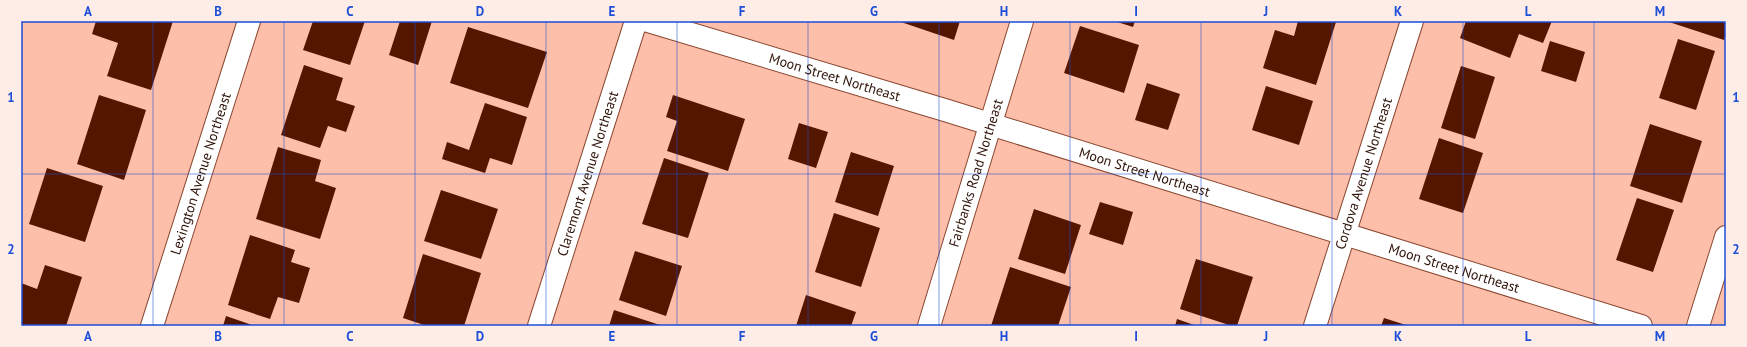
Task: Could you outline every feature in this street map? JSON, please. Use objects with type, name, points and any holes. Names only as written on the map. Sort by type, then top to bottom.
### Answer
[{"type":"street","name":"Lexington Avenue Northeast","points":[[152,326],[248,21]]},
{"type":"street","name":"Claremont Avenue Northeast","points":[[539,326],[636,21]]},
{"type":"street","name":"Moon Street Northeast","points":[[648,21],[991,125],[1640,326]]},
{"type":"street","name":"Fairbanks Road Northeast","points":[[929,326],[1022,21]]},
{"type":"street","name":"Cordova Avenue Northeast","points":[[1314,326],[1412,21]]},
{"type":"street","points":[[1698,326],[1726,237]]},
{"type":"building","points":[[96,21],[173,21],[151,90],[107,76],[118,43],[92,34]]},
{"type":"building","points":[[313,21],[365,21],[350,65],[303,50]]},
{"type":"building","points":[[400,21],[432,21],[418,65],[389,55]]},
{"type":"building","points":[[898,21],[960,21],[954,40]]},
{"type":"building","points":[[1114,21],[1135,21],[1133,27]]},
{"type":"building","points":[[1298,21],[1336,22],[1316,85],[1263,68],[1275,30],[1294,36]]},
{"type":"building","points":[[1466,21],[1552,21],[1543,43],[1519,34],[1510,58],[1460,38]]},
{"type":"building","points":[[1666,21],[1726,21],[1726,35],[1724,40]]},
{"type":"building","points":[[1080,26],[1139,45],[1124,93],[1064,73]]},
{"type":"building","points":[[468,27],[547,52],[528,108],[450,83]]},
{"type":"building","points":[[1678,39],[1715,51],[1696,110],[1659,98]]},
{"type":"building","points":[[1550,41],[1585,52],[1576,82],[1541,71]]},
{"type":"building","points":[[304,65],[343,78],[336,100],[355,106],[346,132],[328,126],[320,148],[281,135]]},
{"type":"building","points":[[1461,66],[1495,77],[1475,139],[1441,128]]},
{"type":"building","points":[[1147,83],[1180,94],[1168,130],[1135,120]]},
{"type":"building","points":[[1266,86],[1313,101],[1299,145],[1252,130]]},
{"type":"building","points":[[99,95],[146,110],[124,180],[77,164]]},
{"type":"building","points":[[673,95],[745,119],[728,171],[667,151],[677,121],[666,117]]},
{"type":"building","points":[[485,103],[527,117],[512,165],[490,158],[485,173],[442,159],[447,142],[469,150]]},
{"type":"building","points":[[799,123],[828,132],[816,168],[788,159]]},
{"type":"building","points":[[1650,124],[1702,141],[1682,203],[1630,186]]},
{"type":"building","points":[[1439,138],[1483,153],[1463,213],[1419,199]]},
{"type":"building","points":[[278,147],[321,160],[315,181],[336,188],[320,239],[256,219]]},
{"type":"building","points":[[851,152],[894,166],[878,216],[835,202]]},
{"type":"building","points":[[664,158],[709,173],[688,238],[642,224]]},
{"type":"building","points":[[47,168],[103,186],[85,242],[29,224]]},
{"type":"building","points":[[441,190],[498,209],[481,259],[424,241]]},
{"type":"building","points":[[1637,198],[1674,210],[1653,272],[1616,260]]},
{"type":"building","points":[[1100,202],[1133,212],[1123,245],[1089,234]]},
{"type":"building","points":[[1034,209],[1081,225],[1065,274],[1018,259]]},
{"type":"building","points":[[834,213],[880,228],[861,287],[815,272]]},
{"type":"building","points":[[250,235],[295,250],[291,262],[310,268],[299,303],[278,297],[270,319],[228,305]]},
{"type":"building","points":[[635,251],[682,266],[666,316],[619,300]]},
{"type":"building","points":[[423,254],[481,273],[464,326],[427,326],[403,318]]},
{"type":"building","points":[[1196,259],[1253,277],[1237,326],[1232,326],[1180,309]]},
{"type":"building","points":[[45,265],[82,277],[66,326],[21,326],[21,283],[37,289]]},
{"type":"building","points":[[1010,267],[1071,287],[1058,326],[991,326]]},
{"type":"building","points":[[806,295],[856,312],[851,326],[796,326]]},
{"type":"building","points":[[614,310],[663,326],[609,326]]},
{"type":"building","points":[[226,316],[255,326],[223,326]]},
{"type":"building","points":[[1384,318],[1409,326],[1381,326]]},
{"type":"building","points":[[1177,319],[1197,326],[1175,326]]}]
